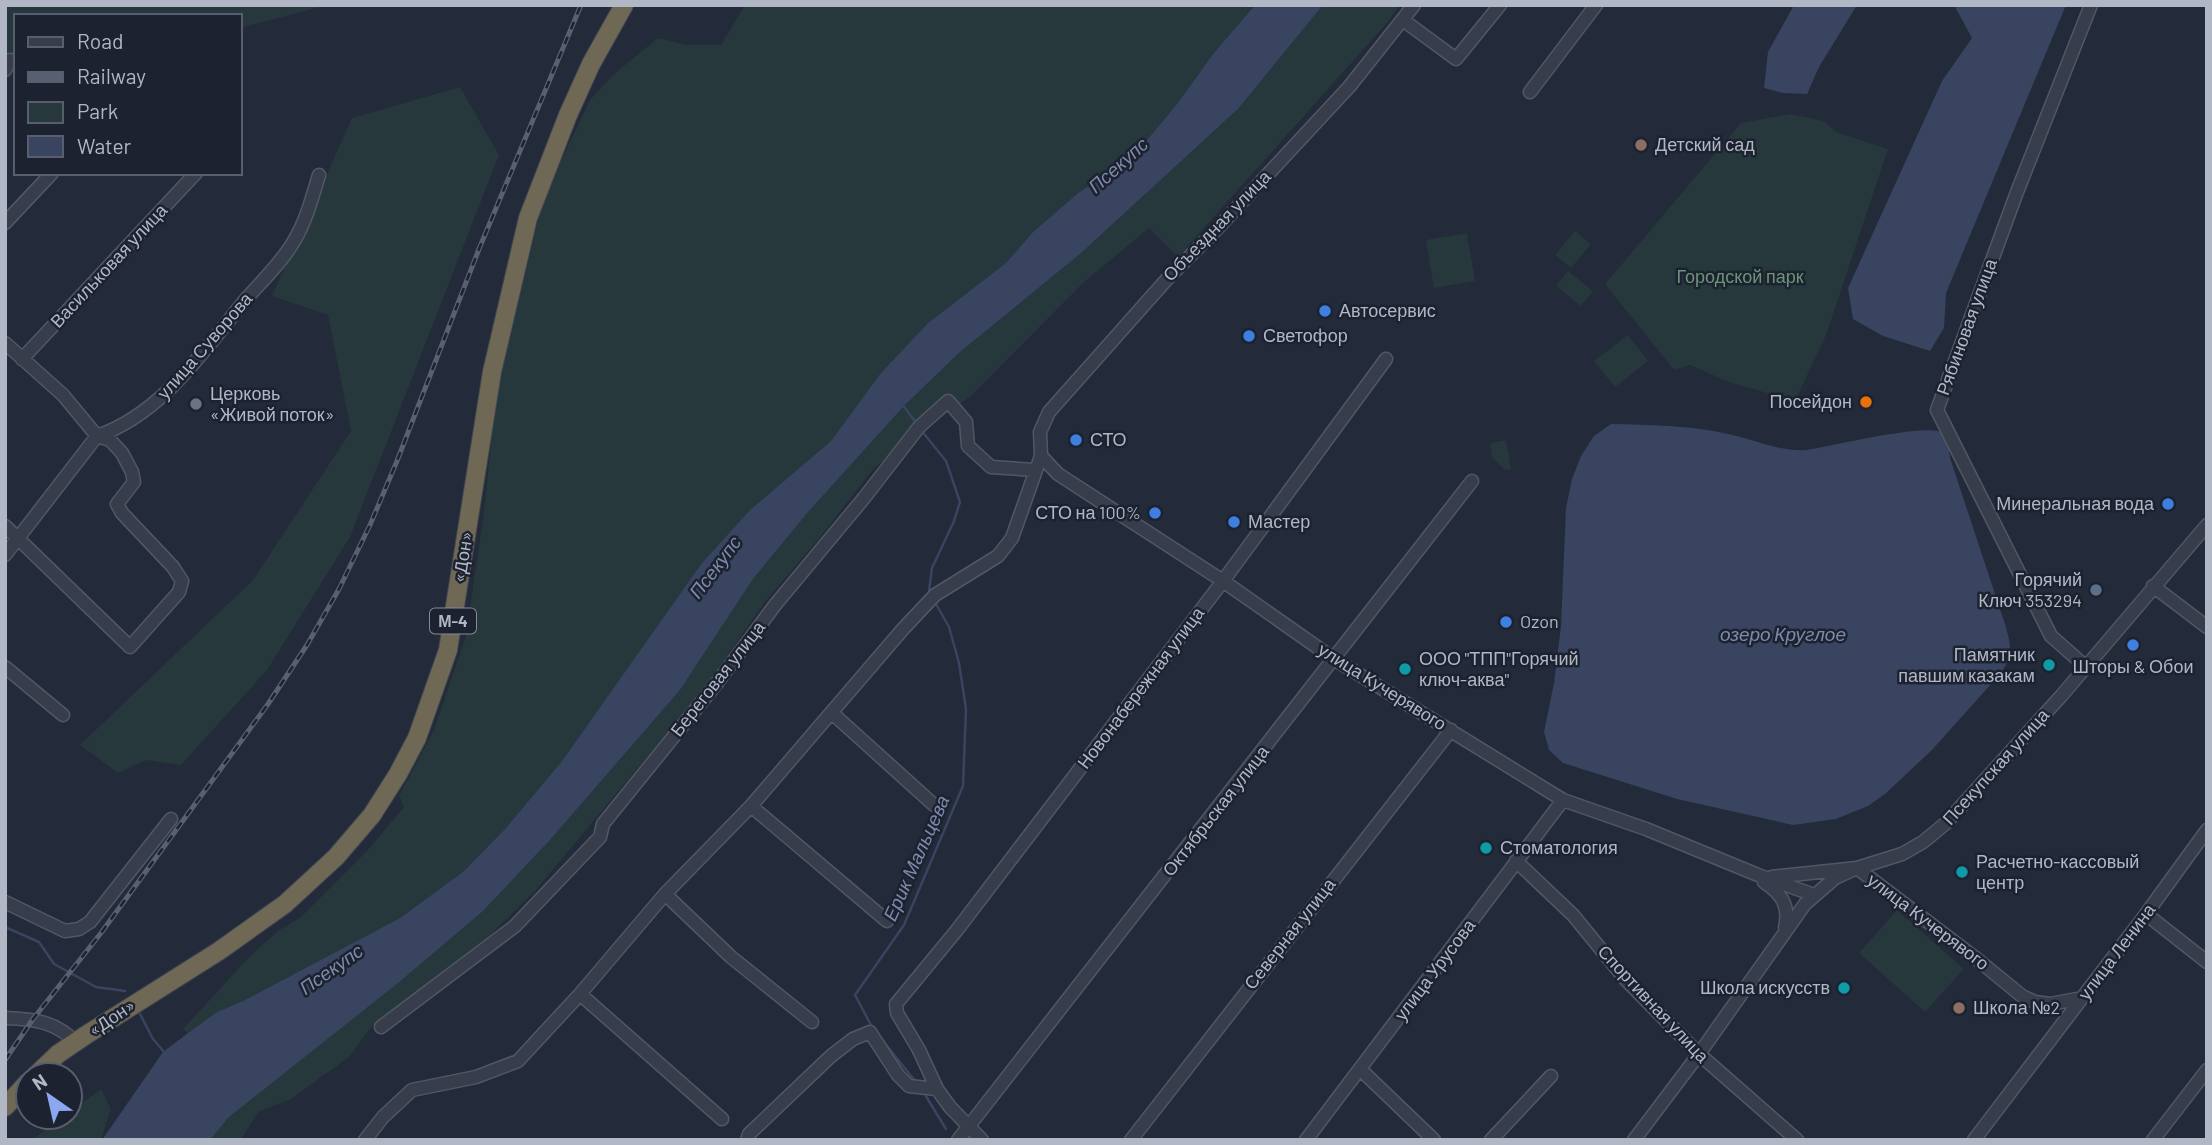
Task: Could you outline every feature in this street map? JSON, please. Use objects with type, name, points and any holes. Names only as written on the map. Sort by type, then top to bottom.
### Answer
[{"type":"highway","name":"«Дон»","points":[[51,1061],[132,1004],[219,951],[285,904],[336,857],[372,815],[405,762],[417,738],[449,650],[492,372],[528,218],[591,64],[624,5]]},
{"type":"street","name":"Объездная улица","points":[[365,1140],[412,1090],[475,1077],[518,1060],[580,994],[665,894],[751,806],[935,595],[998,556],[1012,538],[1041,456],[1040,432],[1049,412],[1168,278],[1349,86],[1415,5]]},
{"type":"street","points":[[1403,20],[1455,59],[1500,5]]},
{"type":"street","points":[[1530,92],[1596,5]]},
{"type":"street","name":"Рябиновая улица","points":[[2085,666],[2051,636],[1937,410],[2013,202],[2091,5]]},
{"type":"street","points":[[5,222],[50,175]]},
{"type":"street","name":"Васильковая улица","points":[[22,359],[194,175]]},
{"type":"street","name":"улица Суворова","points":[[5,555],[97,436],[113,430],[156,402],[192,365],[294,242],[309,211],[319,175]]},
{"type":"street","points":[[5,343],[63,395],[97,436],[110,440],[122,453],[134,482],[117,504],[122,513],[173,568],[182,581],[179,592],[130,647],[5,526]]},
{"type":"street","name":"Новонабережная улица","points":[[937,1090],[919,1050],[897,1013],[896,1004],[957,930],[1223,581],[1386,359]]},
{"type":"street","name":"Береговая улица","points":[[381,1027],[515,926],[600,837],[603,824],[717,683],[775,605],[919,428],[948,401],[966,422],[968,446],[991,467],[1035,470]]},
{"type":"street","name":"улица Кучерявого","points":[[1041,456],[1058,474],[1223,581],[1334,659],[1563,800],[1646,829],[1814,895]]},
{"type":"street","name":"Октябрьская улица","points":[[958,1140],[1472,481]]},
{"type":"street","name":"Псекупская улица","points":[[1634,1140],[1699,1055],[1784,932],[1814,895],[1835,878],[1902,854],[1923,842],[1946,823],[2207,525]]},
{"type":"street","points":[[2153,586],[2207,627]]},
{"type":"street","points":[[5,667],[63,715]]},
{"type":"street","points":[[832,713],[934,805]]},
{"type":"street","name":"Северная улица","points":[[1131,1140],[1451,730]]},
{"type":"street","name":"улица Урусова","points":[[1306,1140],[1563,800]]},
{"type":"street","points":[[751,806],[887,921]]},
{"type":"street","points":[[5,902],[65,930],[79,929],[90,922],[171,819]]},
{"type":"street","name":"улица Ленина","points":[[1974,1140],[2207,830]]},
{"type":"street","name":"Спортивная улица","points":[[1516,862],[1573,915],[1626,980],[1699,1055],[1797,1140]]},
{"type":"street","name":"улица Кучерявого","points":[[1764,877],[1857,869],[2022,996],[2035,1002],[2050,1004],[2082,998]]},
{"type":"street","name":"улица Кучерявого","points":[[1750,872],[1772,887],[1785,903],[1787,912],[1784,932]]},
{"type":"street","points":[[665,894],[731,957],[812,1021]]},
{"type":"street","points":[[2146,914],[2207,962]]},
{"type":"street","points":[[580,994],[722,1119]]},
{"type":"street","points":[[5,1018],[33,1019],[51,1024],[65,1031],[76,1043]]},
{"type":"street","points":[[747,1140],[749,1134],[831,1056],[853,1039],[870,1032],[898,1075],[909,1086],[937,1090],[982,1140]]},
{"type":"street","points":[[1360,1069],[1434,1140]]},
{"type":"street","points":[[2153,1140],[2207,1070]]},
{"type":"street","points":[[1492,1140],[1551,1076]]},
{"type":"green space","points":[[5,5],[328,5],[242,27],[242,14],[14,14],[14,66],[5,73]]},
{"type":"green space","points":[[745,5],[1255,5],[1132,158],[1078,193],[1033,232],[1006,263],[928,323],[880,374],[831,441],[751,509],[702,564],[562,761],[505,829],[464,871],[400,918],[245,1000],[217,1012],[188,1033],[183,1029],[250,956],[278,931],[301,917],[367,851],[404,807],[399,796],[434,730],[466,636],[483,519],[496,398],[539,216],[554,175],[590,100],[613,75],[658,38],[687,45],[721,45]]},
{"type":"green space","points":[[1323,5],[1400,5],[1178,257],[1149,228],[1084,282],[972,395],[874,468],[764,603],[707,685],[535,891],[488,937],[372,1026],[349,1057],[291,1099],[258,1112],[241,1140],[210,1140],[229,1117],[483,911],[550,840],[680,690],[753,579],[809,511],[904,406],[960,352],[1080,254],[1238,109]]},
{"type":"green space","points":[[460,87],[499,155],[350,537],[267,670],[181,765],[146,760],[118,773],[80,745],[253,580],[351,431],[328,315],[272,296],[352,118]]},
{"type":"green space","name":"Городской парк","points":[[1790,114],[1824,121],[1836,132],[1888,149],[1826,335],[1795,401],[1729,382],[1690,365],[1674,370],[1605,284],[1741,123]]},
{"type":"green space","points":[[1575,231],[1591,244],[1571,268],[1555,255]]},
{"type":"green space","points":[[1467,233],[1475,281],[1434,288],[1426,240]]},
{"type":"green space","points":[[1568,271],[1593,291],[1581,306],[1556,286]]},
{"type":"green space","points":[[1628,335],[1648,361],[1615,387],[1594,361]]},
{"type":"green space","points":[[1506,440],[1511,469],[1505,470],[1492,457],[1490,443]]},
{"type":"green space","points":[[1897,910],[1964,969],[1925,1012],[1859,953]]},
{"type":"green space","points":[[101,1089],[111,1109],[101,1140],[32,1140],[44,1131],[84,1131],[84,1102]]},
{"type":"water","name":"Псекупс","points":[[1255,5],[1323,5],[1238,109],[1080,254],[960,352],[904,406],[809,511],[753,579],[680,690],[550,840],[483,911],[398,983],[229,1117],[210,1140],[102,1140],[163,1052],[188,1033],[217,1012],[245,1000],[400,918],[464,871],[505,829],[562,761],[702,563],[751,509],[831,441],[880,374],[928,323],[1006,263],[1033,232],[1078,193],[1132,158]]},
{"type":"water","points":[[1794,5],[1857,5],[1819,67],[1807,94],[1783,93],[1764,88],[1768,52]]},
{"type":"water","points":[[1954,5],[2066,5],[1946,293],[1944,328],[1930,351],[1883,336],[1853,319],[1848,288],[1942,81],[1972,38]]},
{"type":"water","name":"озеро Круглое","points":[[1611,424],[1699,429],[1796,450],[1899,433],[1933,430],[1942,433],[2009,638],[2010,655],[2001,673],[1932,750],[1885,794],[1868,806],[1836,819],[1793,825],[1677,799],[1563,763],[1549,750],[1544,732],[1554,683],[1561,626],[1566,508],[1572,479],[1581,456],[1594,436]]},
{"type":"waterway","name":"Ерик Мальцева","points":[[902,404],[917,424]]},
{"type":"waterway","name":"Ерик Мальцева","points":[[921,430],[946,461],[960,502],[932,568],[929,591]]},
{"type":"waterway","name":"Ерик Мальцева","points":[[872,1027],[855,995],[904,925],[963,786],[966,709],[959,663],[949,627],[936,604]]},
{"type":"waterway","points":[[5,927],[39,942],[54,964],[96,987],[125,991]]},
{"type":"waterway","points":[[140,1014],[153,1039],[164,1052]]},
{"type":"waterway","name":"Ерик Мальцева","points":[[883,1041],[916,1082]]},
{"type":"waterway","name":"Ерик Мальцева","points":[[924,1093],[946,1129]]},
{"type":"railway","points":[[5,1060],[268,704],[307,645],[339,589],[397,461],[479,249],[581,5]]},
{"type":"place","name":"Детский сад","points":[[1641,145]]},
{"type":"place","name":"Автосервис","points":[[1325,311]]},
{"type":"place","name":"Светофор","points":[[1249,336]]},
{"type":"place","name":"Посейдон","points":[[1866,402]]},
{"type":"place","name":"Церковь «Живой поток»","points":[[196,404]]},
{"type":"place","name":"СТО","points":[[1076,440]]},
{"type":"place","name":"Минеральная вода","points":[[2168,504]]},
{"type":"place","name":"СТО на 100%","points":[[1155,513]]},
{"type":"place","name":"Мастер","points":[[1234,522]]},
{"type":"place","name":"Горячий Ключ 353294","points":[[2096,590]]},
{"type":"place","name":"Ozon","points":[[1506,622]]},
{"type":"place","name":"Шторы & Обои","points":[[2133,645]]},
{"type":"place","name":"Памятник павшим казакам","points":[[2049,665]]},
{"type":"place","name":"ООО \"ТПП\"Горячий ключ-аква\"","points":[[1405,669]]},
{"type":"place","name":"Стоматология","points":[[1486,848]]},
{"type":"place","name":"Расчетно-кассовый центр","points":[[1962,872]]},
{"type":"place","name":"Школа искусств","points":[[1844,988]]},
{"type":"place","name":"Школа №2","points":[[1959,1008]]}]
